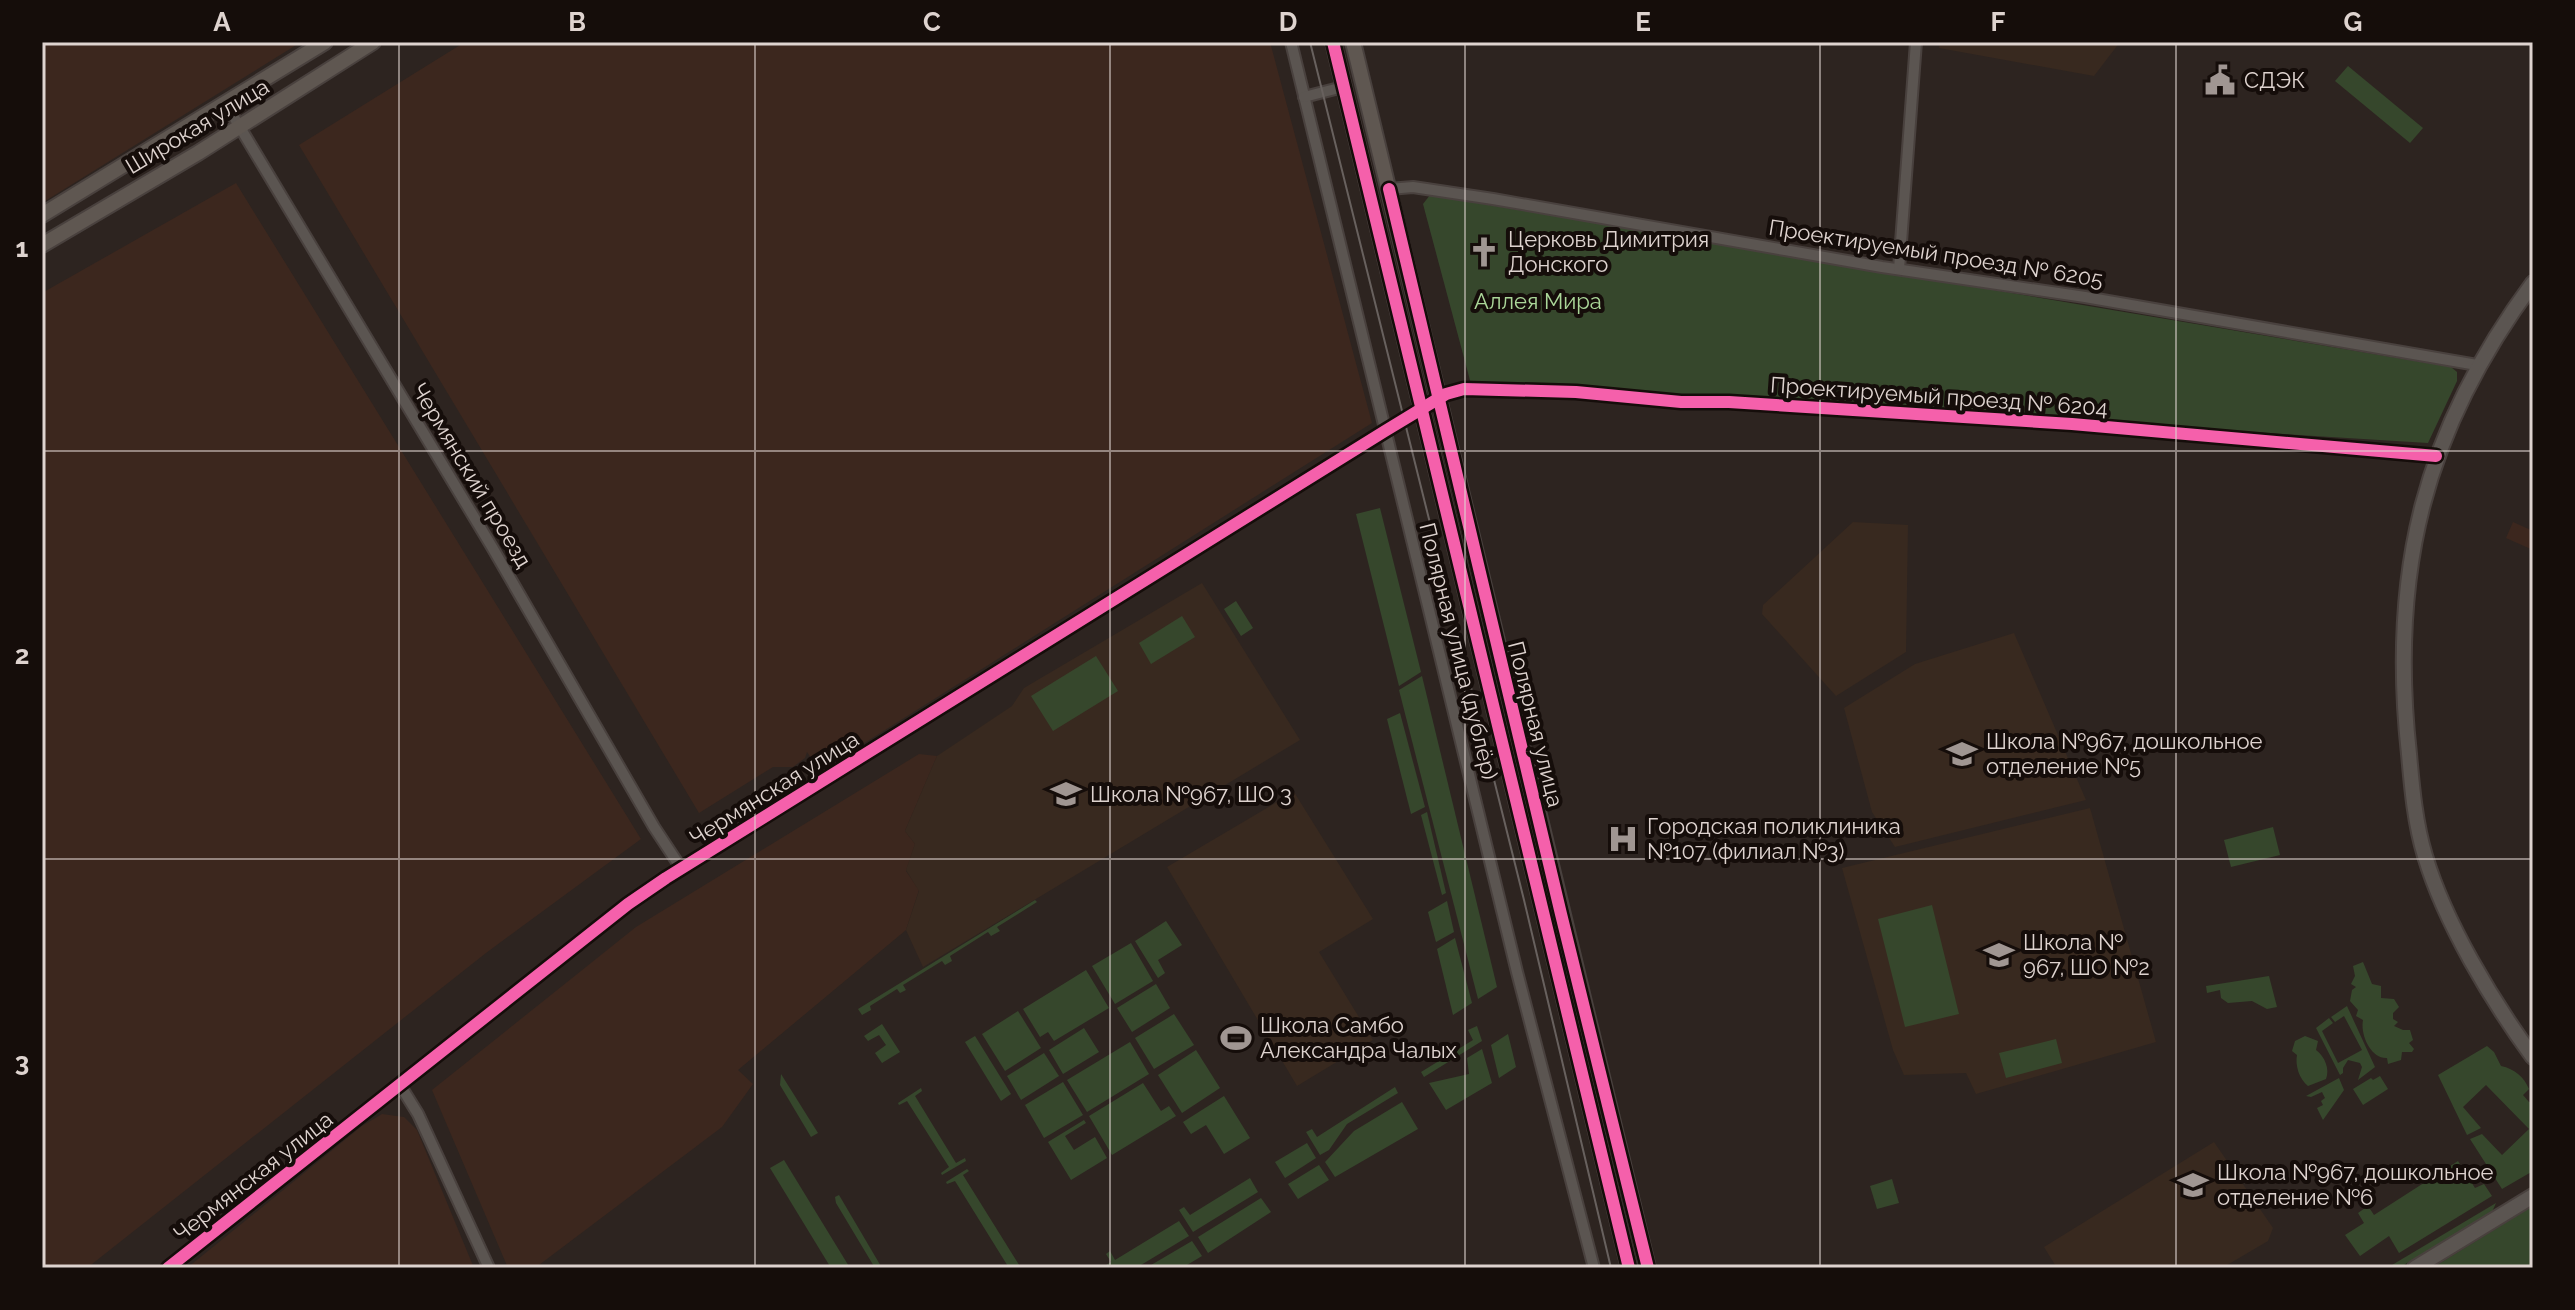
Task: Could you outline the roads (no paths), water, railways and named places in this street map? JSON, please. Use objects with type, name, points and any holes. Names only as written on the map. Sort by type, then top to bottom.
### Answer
[{"type":"main road","name":"Широкая улица","points":[[42,215],[325,42]]},
{"type":"main road","name":"Широкая улица","points":[[42,245],[240,128],[373,42]]},
{"type":"main road","name":"Полярная улица","points":[[1333,42],[1629,1268]]},
{"type":"main road","name":"Полярная улица","points":[[1353,42],[1648,1268]]},
{"type":"main road","points":[[152,149],[173,151],[177,161],[170,169]]},
{"type":"street","name":"Полярная улица (дублёр)","points":[[1291,42],[1517,972],[1594,1268]]},
{"type":"street","points":[[1899,269],[1916,42]]},
{"type":"street","points":[[1304,97],[1343,87]]},
{"type":"street","name":"Чермянский проезд","points":[[226,104],[681,868]]},
{"type":"street","name":"Проектируемый проезд № 6205","points":[[1389,189],[1413,187],[1493,199],[2477,365]]},
{"type":"street","points":[[2533,283],[2477,365],[2436,456],[2409,569],[2403,636],[2403,705],[2419,834],[2432,876],[2472,960],[2491,996],[2533,1057]]},
{"type":"street","name":"Проектируемый проезд № 6204","points":[[1439,398],[1464,389],[1576,392],[1681,402],[1729,402],[2072,424],[2436,456]]},
{"type":"street","name":"Чермянская улица","points":[[168,1268],[628,904],[681,868],[1439,398]]},
{"type":"street","points":[[400,1085],[418,1114],[489,1268]]},
{"type":"street","points":[[2415,1268],[2533,1196]]},
{"type":"tram line","points":[[1310,42],[1524,900],[1611,1268]]},
{"type":"place","name":"СДЭК","points":[[2220,80]]},
{"type":"place","name":"Церковь Димитрия Донского","points":[[1484,252]]},
{"type":"place","name":"Школа №967, дошкольное отделение №5","points":[[1962,754]]},
{"type":"place","name":"Школа №967, ШО 3","points":[[1066,794]]},
{"type":"place","name":"Городская поликлиника №107 (филиал №3)","points":[[1623,839]]},
{"type":"place","name":"Школа № 967, ШО №2","points":[[1999,955]]},
{"type":"place","name":"Школа Самбо Александра Чалых","points":[[1236,1038]]},
{"type":"place","name":"Школа №967, дошкольное отделение №6","points":[[2193,1185]]},
{"type":"park label","name":"Аллея Мира","points":[[1538,301]]}]
